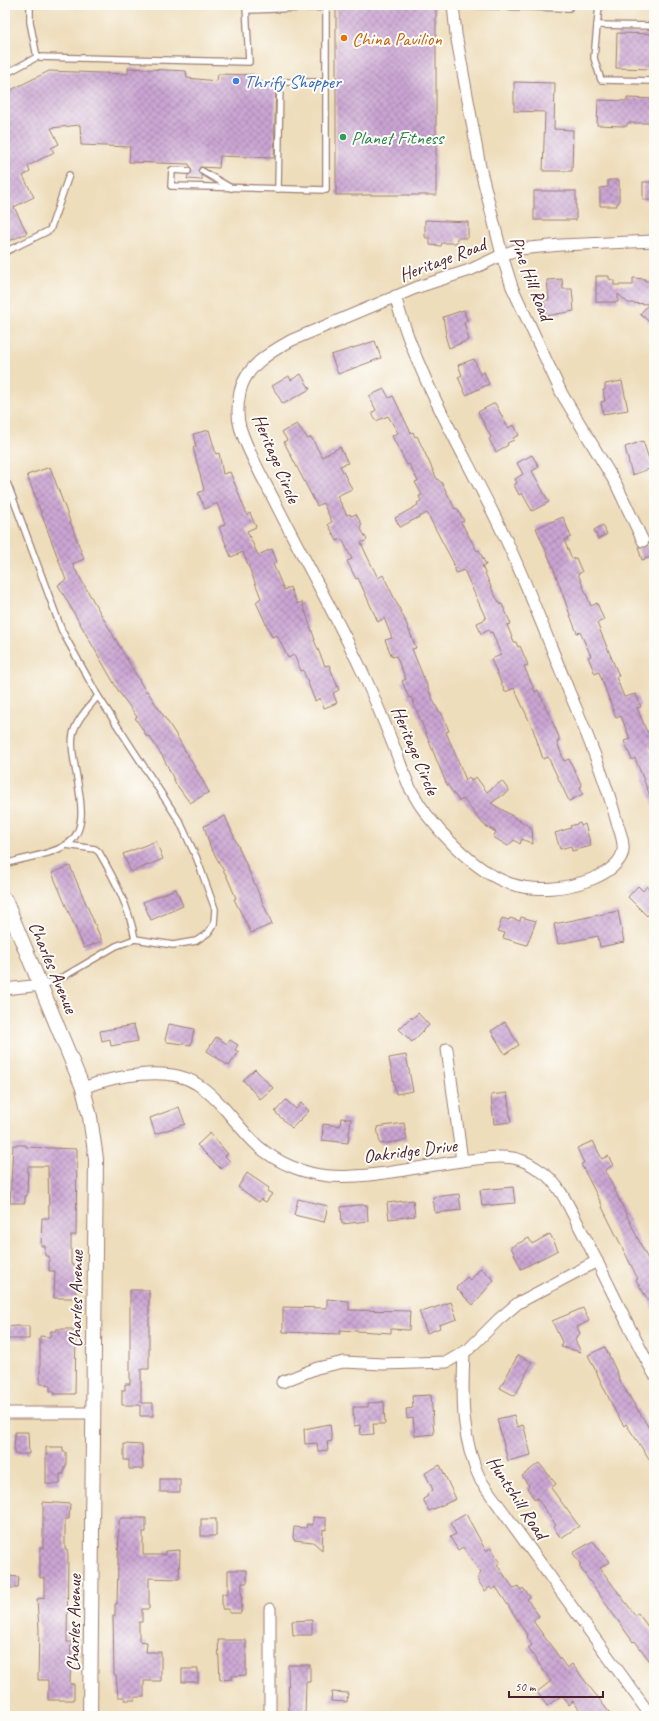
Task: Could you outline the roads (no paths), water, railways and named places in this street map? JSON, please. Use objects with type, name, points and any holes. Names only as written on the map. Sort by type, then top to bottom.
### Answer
[{"type":"street","name":"Pine Hill Road","points":[[453,5],[456,34],[480,167],[502,255],[512,287],[562,394],[616,484],[643,541]]},
{"type":"street","name":"Heritage Road","points":[[395,296],[470,270],[519,249],[561,245],[654,241]]},
{"type":"street","name":"Heritage Circle","points":[[395,296],[402,323],[430,388],[502,532],[592,746],[610,796],[623,845],[622,856],[613,866],[591,880],[543,889],[510,884],[475,862],[448,840],[427,816],[409,787],[373,694],[345,634],[302,555],[264,479],[239,424],[239,395],[244,378],[253,366],[277,348],[292,340],[395,296]]},
{"type":"street","name":"Charles Avenue","points":[[5,900],[83,1088],[90,1117],[96,1159],[90,1716]]},
{"type":"street","points":[[5,989],[41,985]]},
{"type":"street","points":[[447,1049],[462,1161]]},
{"type":"street","name":"Oakridge Drive","points":[[83,1088],[132,1075],[176,1075],[196,1083],[216,1098],[259,1147],[286,1164],[309,1173],[330,1176],[371,1174],[462,1161],[509,1158],[523,1160],[546,1175],[562,1193],[597,1261],[633,1337],[654,1374]]},
{"type":"street","points":[[282,1382],[317,1368],[344,1362],[383,1364],[447,1362],[464,1353],[518,1303],[597,1261]]},
{"type":"street","name":"Huntshill Road","points":[[464,1353],[462,1396],[466,1439],[473,1464],[479,1475],[651,1716]]},
{"type":"street","points":[[5,1413],[93,1412]]},
{"type":"street","points":[[270,1609],[270,1716]]},
{"type":"lane","points":[[30,5],[30,22],[37,57]]},
{"type":"lane","points":[[457,5],[550,6],[569,8],[570,5]]},
{"type":"lane","points":[[599,5],[594,58],[601,80],[654,81]]},
{"type":"lane","points":[[5,74],[37,57],[249,62],[246,8],[326,6],[326,190],[278,190],[171,186],[172,170],[188,171]]},
{"type":"lane","points":[[597,25],[654,26]]},
{"type":"lane","points":[[278,190],[280,82],[326,82]]},
{"type":"lane","points":[[202,171],[232,188]]},
{"type":"lane","points":[[5,252],[50,230],[69,175]]},
{"type":"lane","points":[[8,485],[57,618],[98,696],[180,822],[197,859],[215,909],[214,924],[208,933],[196,941],[173,945],[135,939],[116,946],[58,980],[41,985]]},
{"type":"lane","points":[[5,864],[51,852],[66,845],[74,838],[78,830],[81,809],[80,794],[72,752],[74,729],[98,696]]},
{"type":"lane","points":[[66,845],[95,849],[99,852],[117,884],[131,918],[135,939]]},
{"type":"place","name":"China Pavilion","points":[[344,38]]},
{"type":"place","name":"Thrify Shopper","points":[[236,81]]},
{"type":"place","name":"Planet Fitness","points":[[343,137]]}]
